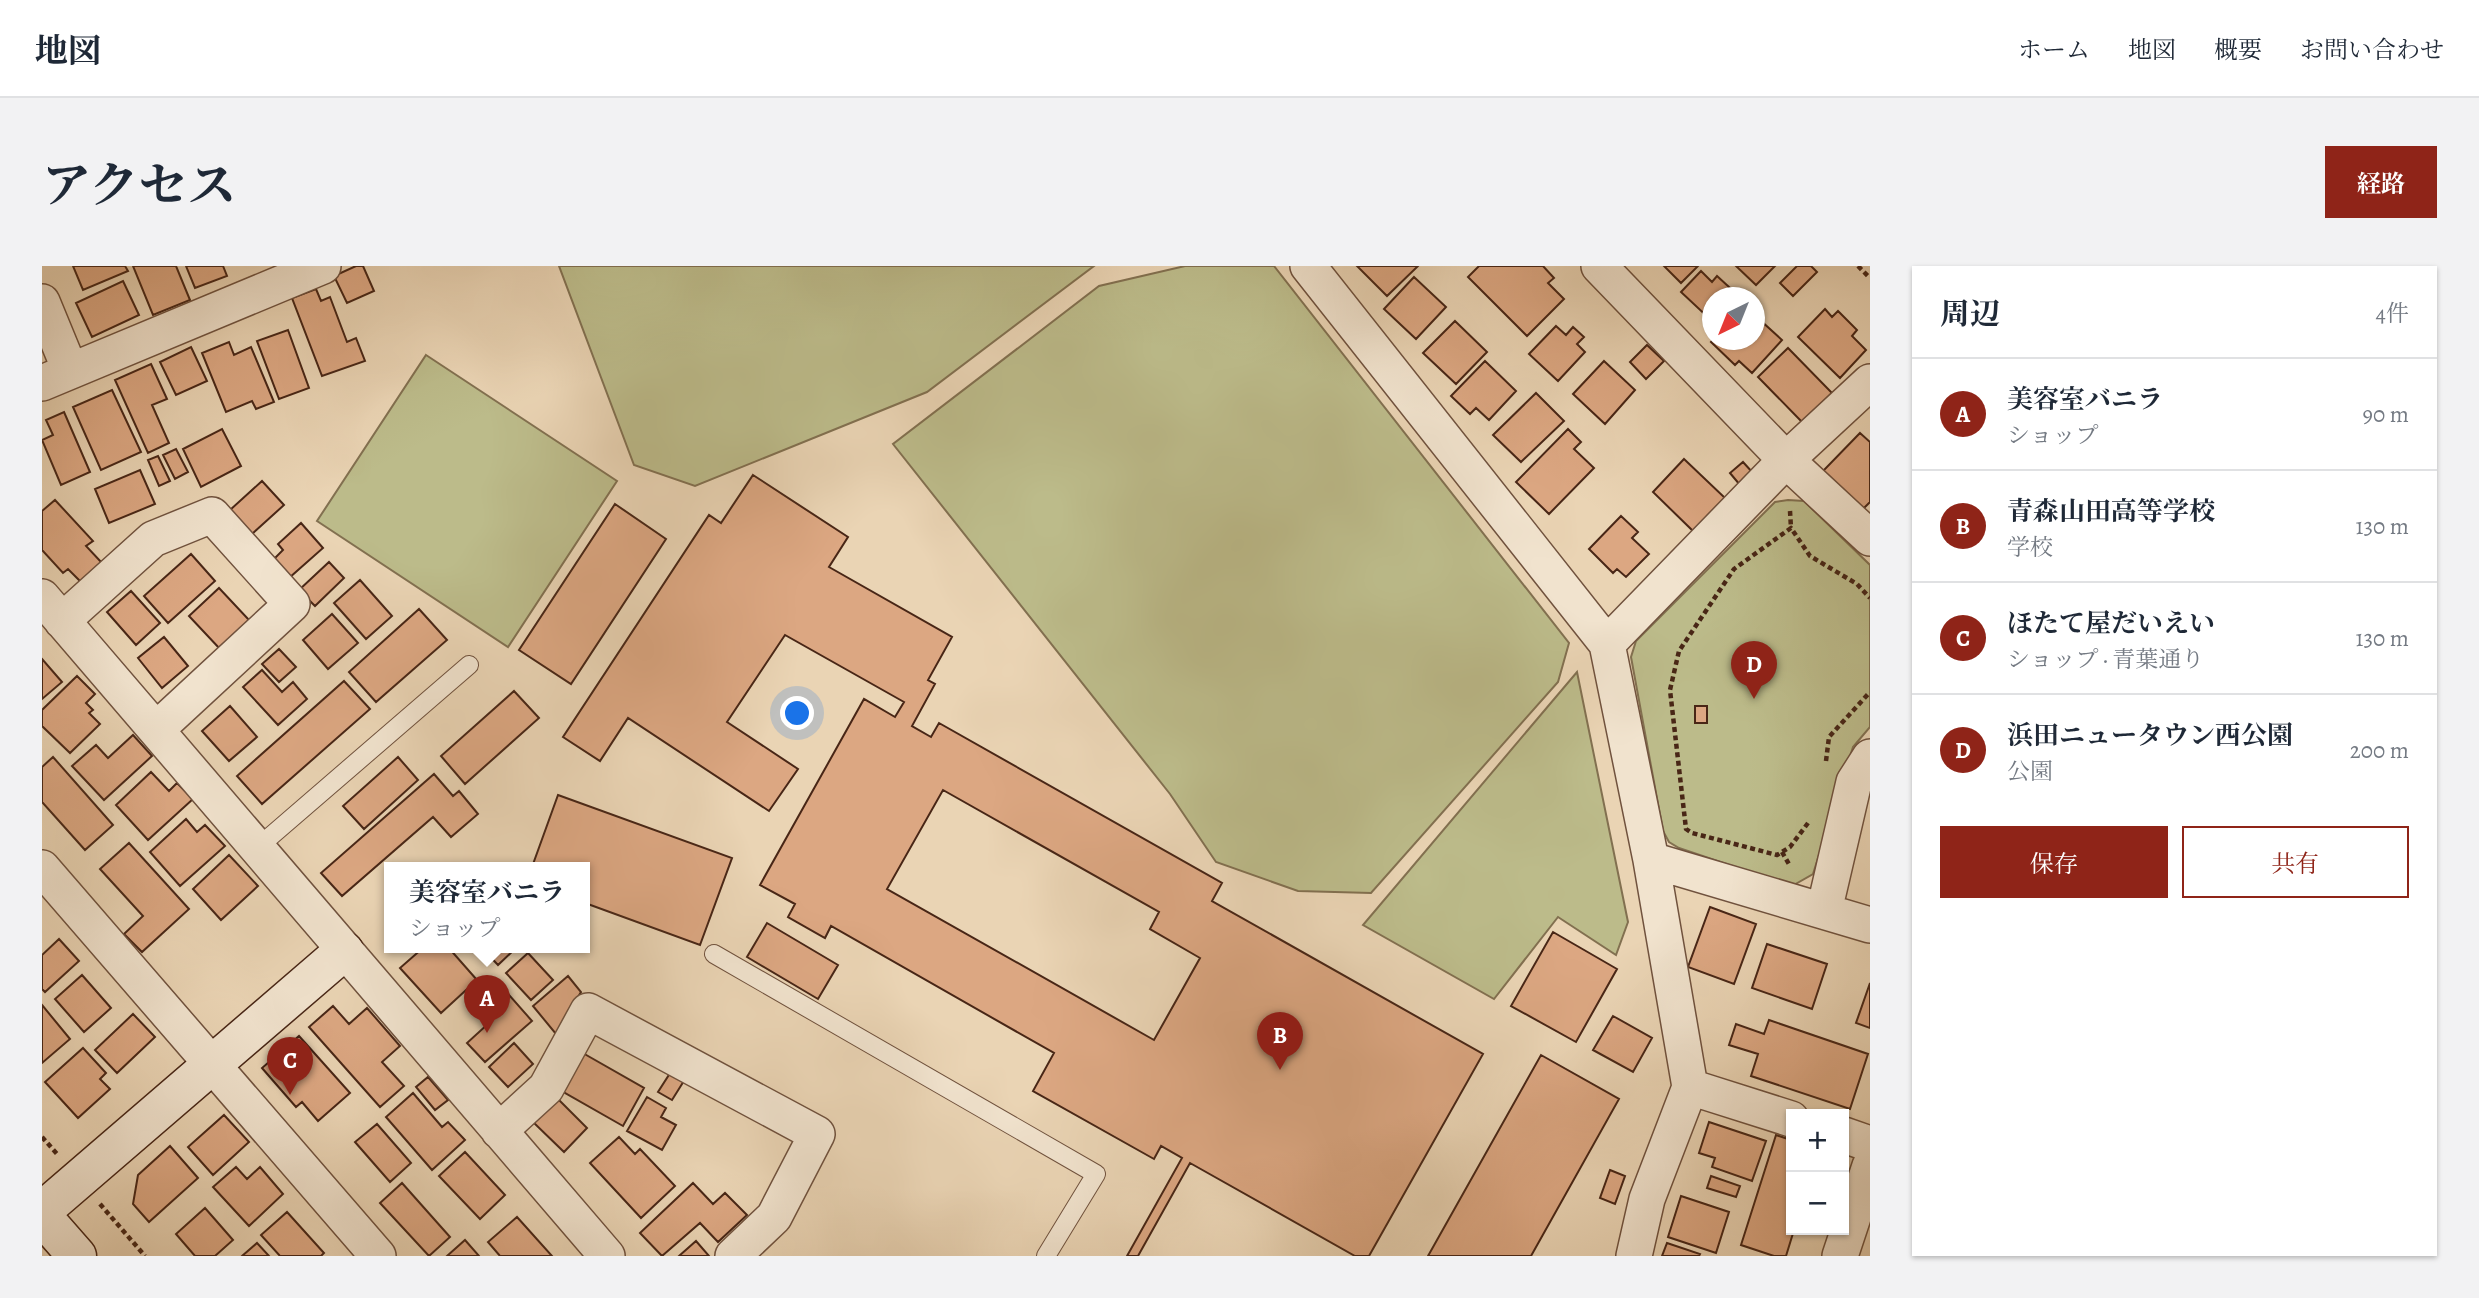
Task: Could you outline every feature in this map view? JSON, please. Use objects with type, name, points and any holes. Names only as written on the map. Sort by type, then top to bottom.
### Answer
[{"type":"street","points":[[42,302],[56,377],[283,275],[323,266]]},
{"type":"street","points":[[1308,266],[1606,644],[1651,860],[1690,1087],[1647,1199],[1634,1256]]},
{"type":"street","points":[[1599,266],[1786,460],[1870,538]]},
{"type":"street","points":[[1606,644],[1786,460],[1870,382]]},
{"type":"street","points":[[157,729],[292,604],[212,515],[153,539],[52,609],[607,1256]]},
{"type":"street","points":[[1824,911],[1854,782],[1870,757]]},
{"type":"street","points":[[1651,860],[1870,925]]},
{"type":"street","points":[[42,868],[378,1256]]},
{"type":"street","points":[[77,1256],[42,1214],[344,951]]},
{"type":"street","points":[[499,1131],[546,1088],[588,1011],[817,1133],[774,1217],[733,1256]]},
{"type":"street","points":[[1690,1087],[1786,1117]]},
{"type":"street","points":[[1849,1137],[1870,1144]]},
{"type":"street","points":[[1840,1256],[1870,1166]]},
{"type":"lane","points":[[257,848],[469,665]]},
{"type":"lane","points":[[714,954],[1096,1174],[1046,1256]]},
{"type":"path","points":[[1858,266],[1870,278]]},
{"type":"path","points":[[1810,818],[1790,847],[1776,855],[1686,829],[1670,690],[1679,651],[1734,569],[1791,528],[1810,556],[1857,584],[1870,598]]},
{"type":"path","points":[[1826,772],[1829,737],[1870,692]]},
{"type":"shaded area","points":[[559,266],[1094,266],[927,392],[695,486],[634,465]]},
{"type":"shaded area","points":[[1185,266],[1274,266],[1569,643],[1558,682],[1371,893],[1298,891],[1216,862],[1170,794],[893,444],[1099,286]]},
{"type":"shaded area","points":[[426,355],[617,481],[508,647],[317,521]]},
{"type":"shaded area","points":[[1804,501],[1870,565],[1870,727],[1853,747],[1813,874],[1792,886],[1679,848],[1669,842],[1663,831],[1631,657],[1636,641],[1775,502]]},
{"type":"shaded area","points":[[1577,672],[1628,922],[1616,955],[1558,917],[1494,999],[1363,925]]},
{"type":"building","points":[[73,266],[125,266],[128,271],[83,290]]},
{"type":"building","points":[[133,266],[176,266],[190,300],[153,315]]},
{"type":"building","points":[[186,266],[223,266],[227,276],[195,288]]},
{"type":"building","points":[[356,266],[363,266],[374,291],[347,303],[334,276]]},
{"type":"building","points":[[1357,266],[1418,266],[1387,296]]},
{"type":"building","points":[[1479,266],[1543,266],[1554,278],[1548,283],[1564,299],[1527,336],[1468,277]]},
{"type":"building","points":[[1664,266],[1698,266],[1681,283]]},
{"type":"building","points":[[1736,266],[1775,266],[1756,285]]},
{"type":"building","points":[[1797,266],[1811,266],[1817,272],[1793,296],[1780,283]]},
{"type":"building","points":[[1701,271],[1712,282],[1717,276],[1729,287],[1702,287],[1702,312],[1681,292]]},
{"type":"building","points":[[1414,277],[1446,307],[1416,339],[1384,309]]},
{"type":"building","points":[[123,281],[139,315],[92,337],[76,303]]},
{"type":"building","points":[[316,289],[321,301],[330,297],[347,342],[356,338],[365,361],[322,376],[292,298]]},
{"type":"building","points":[[1825,309],[1832,317],[1838,311],[1857,330],[1852,336],[1866,350],[1840,378],[1798,337]]},
{"type":"building","points":[[1455,321],[1487,352],[1456,384],[1423,353]]},
{"type":"building","points":[[1765,324],[1782,340],[1752,373],[1739,361],[1735,365],[1719,350],[1765,350]]},
{"type":"building","points":[[1556,326],[1566,335],[1573,327],[1584,337],[1577,344],[1585,352],[1558,381],[1529,354]]},
{"type":"building","points":[[288,330],[309,388],[279,399],[257,341]]},
{"type":"building","points":[[229,342],[234,355],[251,347],[274,402],[256,409],[252,401],[226,412],[202,353]]},
{"type":"building","points":[[1647,345],[1664,361],[1646,379],[1630,362]]},
{"type":"building","points":[[191,347],[207,381],[176,395],[160,362]]},
{"type":"building","points":[[1788,348],[1832,393],[1803,423],[1758,377]]},
{"type":"building","points":[[1485,361],[1516,391],[1489,420],[1476,408],[1470,414],[1451,396]]},
{"type":"building","points":[[1604,361],[1635,390],[1605,424],[1573,394]]},
{"type":"building","points":[[151,364],[167,399],[152,405],[169,443],[148,453],[115,380]]},
{"type":"building","points":[[112,390],[141,452],[101,470],[73,407]]},
{"type":"building","points":[[1536,393],[1564,421],[1521,462],[1493,435]]},
{"type":"building","points":[[64,412],[90,472],[61,485],[42,440],[53,435],[46,420]]},
{"type":"building","points":[[222,429],[241,466],[201,487],[183,449]]},
{"type":"building","points":[[1568,429],[1581,442],[1574,449],[1594,468],[1549,514],[1516,482]]},
{"type":"building","points":[[1860,433],[1870,442],[1870,502],[1858,514],[1823,471]]},
{"type":"building","points":[[176,449],[188,472],[175,479],[163,455]]},
{"type":"building","points":[[158,456],[170,481],[159,486],[148,460]]},
{"type":"building","points":[[1684,459],[1725,498],[1693,531],[1653,492]]},
{"type":"building","points":[[1743,462],[1753,473],[1740,485],[1730,473]]},
{"type":"building","points":[[140,470],[155,504],[109,523],[95,489]]},
{"type":"building","points":[[753,475],[848,537],[829,567],[952,637],[928,680],[935,684],[912,726],[931,737],[939,723],[1222,883],[1212,901],[1483,1054],[1369,1256],[1355,1256],[1190,1163],[1138,1256],[1127,1256],[1182,1158],[1161,1146],[1154,1159],[1033,1091],[1054,1053],[831,926],[825,938],[788,917],[795,904],[760,885],[864,699],[895,717],[904,702],[785,635],[727,722],[798,769],[769,811],[628,718],[600,761],[563,737],[709,515],[721,523]],"holes":[[[943,790],[1159,912],[1150,929],[1200,958],[1154,1040],[887,889]]]},
{"type":"building","points":[[262,481],[284,505],[252,534],[230,510]]},
{"type":"building","points":[[55,500],[93,541],[86,546],[102,563],[81,582],[68,569],[63,573],[42,550],[42,511]]},
{"type":"building","points":[[615,504],[666,539],[571,684],[519,650]]},
{"type":"building","points":[[1621,516],[1638,532],[1632,538],[1649,554],[1626,577],[1617,569],[1613,573],[1589,549]]},
{"type":"building","points":[[301,523],[323,548],[289,578],[273,560],[283,550],[278,544]]},
{"type":"building","points":[[191,554],[215,581],[168,623],[144,596]]},
{"type":"building","points":[[329,562],[344,578],[315,606],[299,590]]},
{"type":"building","points":[[360,580],[392,616],[366,639],[334,603]]},
{"type":"building","points":[[219,588],[249,620],[220,649],[189,616]]},
{"type":"building","points":[[131,591],[160,623],[136,645],[107,612]]},
{"type":"building","points":[[419,609],[447,640],[376,702],[349,672]]},
{"type":"building","points":[[332,614],[358,643],[328,669],[303,640]]},
{"type":"building","points":[[164,637],[188,666],[162,688],[138,658]]},
{"type":"building","points":[[279,649],[296,667],[279,682],[262,664]]},
{"type":"building","points":[[42,659],[62,682],[42,699]]},
{"type":"building","points":[[262,670],[282,692],[293,682],[307,699],[278,725],[243,687]]},
{"type":"building","points":[[77,676],[95,694],[86,703],[93,710],[89,713],[100,724],[70,753],[42,726],[42,710]]},
{"type":"building","points":[[344,681],[370,709],[262,804],[237,776]]},
{"type":"building","points":[[514,691],[539,718],[465,784],[441,756]]},
{"type":"building","points":[[230,706],[257,737],[229,761],[202,731]]},
{"type":"building","points":[[1695,706],[1707,706],[1707,723],[1695,723]]},
{"type":"building","points":[[133,735],[152,756],[104,800],[72,766],[96,745],[108,758]]},
{"type":"building","points":[[53,757],[113,825],[85,850],[42,802],[42,767]]},
{"type":"building","points":[[398,757],[418,780],[364,829],[343,806]]},
{"type":"building","points":[[151,772],[169,791],[177,783],[193,799],[148,840],[116,805]]},
{"type":"building","points":[[434,774],[453,796],[459,791],[478,814],[451,837],[433,817],[342,896],[321,873]]},
{"type":"building","points":[[558,795],[732,858],[700,945],[590,905],[590,862],[534,862]]},
{"type":"building","points":[[186,819],[197,832],[205,825],[225,846],[180,886],[150,852]]},
{"type":"building","points":[[129,843],[189,909],[142,952],[124,934],[143,916],[100,869]]},
{"type":"building","points":[[229,855],[258,886],[221,920],[193,889]]},
{"type":"building","points":[[1710,907],[1756,924],[1734,984],[1688,967]]},
{"type":"building","points":[[767,923],[838,965],[818,999],[747,957]]},
{"type":"building","points":[[1553,932],[1617,969],[1576,1042],[1511,1006]]},
{"type":"building","points":[[59,939],[79,961],[45,992],[42,989],[42,955]]},
{"type":"building","points":[[1767,944],[1827,964],[1812,1009],[1752,988]]},
{"type":"building","points":[[417,953],[453,953],[477,980],[441,1013],[400,968]]},
{"type":"building","points":[[487,953],[511,953],[498,965]]},
{"type":"building","points":[[528,953],[553,980],[531,1000],[506,973]]},
{"type":"building","points":[[82,975],[111,1008],[84,1032],[55,999]]},
{"type":"building","points":[[568,976],[581,992],[556,1034],[533,1006]]},
{"type":"building","points":[[495,979],[532,1021],[485,1062],[467,1043],[489,1023],[470,1002]]},
{"type":"building","points":[[1870,983],[1870,1028],[1856,1023]]},
{"type":"building","points":[[42,1005],[70,1039],[42,1063]]},
{"type":"building","points":[[333,1006],[349,1024],[367,1008],[400,1046],[382,1062],[404,1086],[380,1107],[309,1027]]},
{"type":"building","points":[[133,1014],[155,1037],[117,1073],[95,1050]]},
{"type":"building","points":[[1613,1016],[1652,1038],[1633,1072],[1593,1050]]},
{"type":"building","points":[[1769,1020],[1868,1054],[1850,1109],[1751,1076],[1758,1054],[1729,1045],[1736,1024],[1764,1034]]},
{"type":"building","points":[[299,1036],[350,1093],[318,1121],[302,1102],[296,1107],[262,1068]]},
{"type":"building","points":[[514,1043],[533,1064],[508,1087],[489,1067]]},
{"type":"building","points":[[83,1048],[106,1073],[100,1079],[110,1089],[78,1118],[45,1082]]},
{"type":"building","points":[[581,1052],[644,1088],[623,1126],[560,1090]]},
{"type":"building","points":[[1541,1055],[1619,1099],[1531,1256],[1428,1256]]},
{"type":"building","points":[[674,1067],[687,1076],[672,1100],[658,1092]]},
{"type":"building","points":[[428,1077],[448,1100],[435,1110],[416,1087]]},
{"type":"building","points":[[413,1093],[442,1127],[448,1122],[465,1140],[432,1170],[386,1117]]},
{"type":"building","points":[[647,1097],[666,1108],[661,1117],[676,1125],[662,1150],[627,1131]]},
{"type":"building","points":[[557,1098],[587,1128],[564,1152],[533,1122]]},
{"type":"building","points":[[224,1115],[249,1142],[213,1175],[188,1147]]},
{"type":"building","points":[[1709,1122],[1766,1141],[1752,1181],[1712,1167],[1715,1158],[1699,1153]]},
{"type":"building","points":[[377,1124],[411,1163],[390,1182],[355,1142]]},
{"type":"building","points":[[1776,1135],[1786,1138],[1786,1235],[1792,1235],[1786,1256],[1774,1256],[1741,1245]]},
{"type":"building","points":[[619,1137],[635,1154],[640,1149],[675,1186],[641,1218],[590,1163]]},
{"type":"building","points":[[170,1146],[198,1178],[149,1222],[133,1204],[138,1175]]},
{"type":"building","points":[[465,1152],[505,1195],[480,1219],[439,1176]]},
{"type":"building","points":[[236,1167],[247,1179],[260,1167],[283,1194],[249,1226],[213,1187]]},
{"type":"building","points":[[1610,1170],[1625,1176],[1615,1204],[1600,1198]]},
{"type":"building","points":[[1711,1176],[1740,1186],[1736,1197],[1707,1188]]},
{"type":"building","points":[[402,1183],[450,1237],[429,1256],[380,1203]]},
{"type":"building","points":[[693,1183],[713,1204],[725,1193],[747,1215],[718,1242],[700,1223],[662,1256],[640,1233]]},
{"type":"building","points":[[1681,1196],[1729,1212],[1716,1253],[1668,1237]]},
{"type":"building","points":[[205,1208],[233,1240],[215,1256],[195,1256],[176,1234]]},
{"type":"building","points":[[287,1212],[324,1253],[321,1256],[280,1256],[261,1235]]},
{"type":"building","points":[[517,1217],[552,1256],[500,1256],[488,1242]]},
{"type":"building","points":[[465,1240],[479,1256],[447,1256]]},
{"type":"building","points":[[696,1241],[709,1256],[679,1256]]},
{"type":"building","points":[[257,1243],[269,1256],[242,1256]]},
{"type":"building","points":[[1667,1243],[1700,1254],[1662,1256]]},
{"type":"place","name":"浜田ニュータウン西公園","points":[[1754,699]]},
{"type":"place","name":"美容室バニラ","points":[[487,1033]]},
{"type":"place","name":"青森山田高等学校","points":[[1280,1070]]},
{"type":"place","name":"ほたて屋だいえい","points":[[290,1095]]}]
